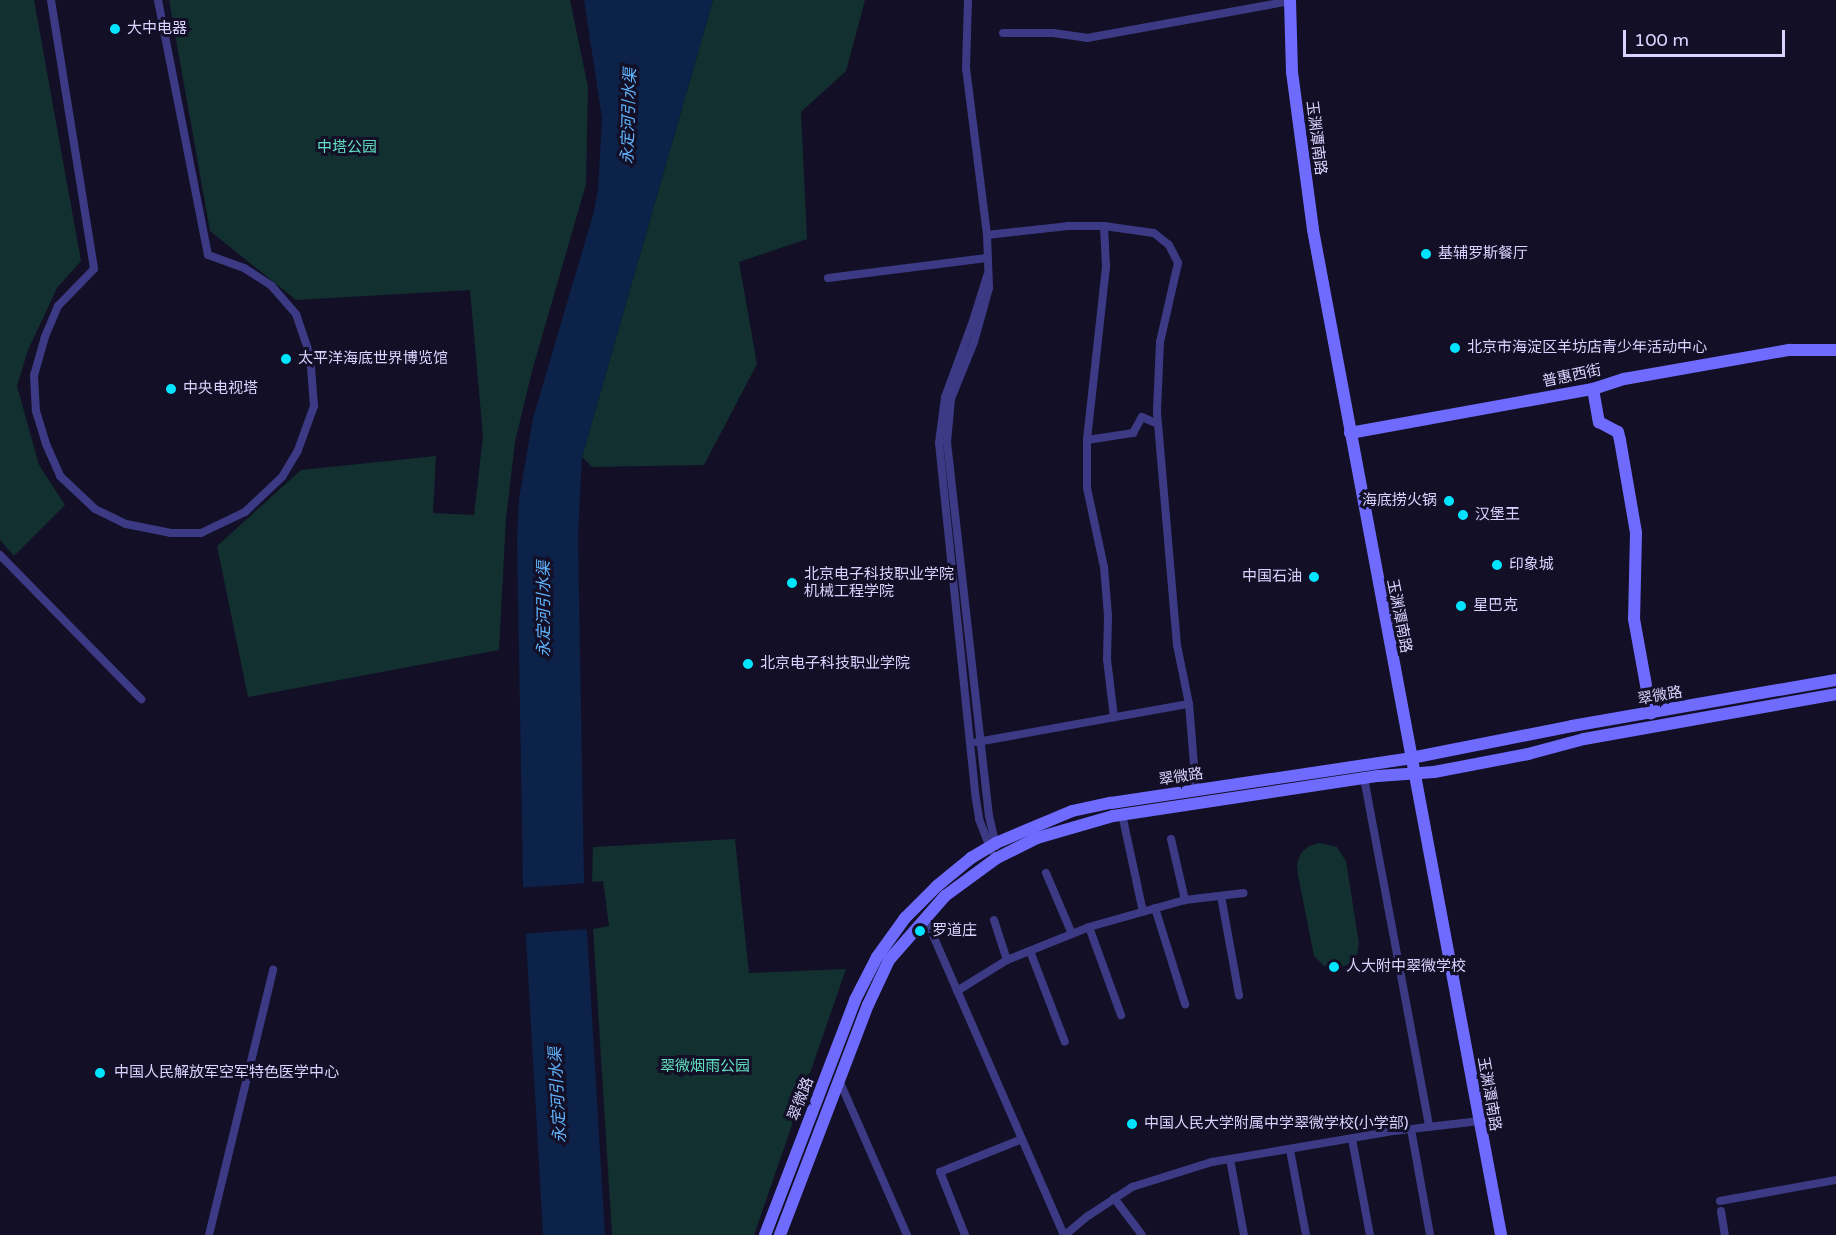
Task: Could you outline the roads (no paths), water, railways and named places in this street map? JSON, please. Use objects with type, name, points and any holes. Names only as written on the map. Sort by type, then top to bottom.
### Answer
[{"type":"main road","name":"玉渊潭南路","points":[[1290,0],[1292,72],[1312,230],[1412,774],[1501,1235]]},
{"type":"main road","name":"普惠西街","points":[[1350,433],[1593,389],[1624,379],[1789,350],[1836,350]]},
{"type":"main road","points":[[1593,389],[1599,422],[1618,432],[1620,440],[1636,533],[1634,619],[1651,713]]},
{"type":"main road","name":"翠微路","points":[[765,1235],[855,1000],[877,957],[905,918],[937,885],[992,845],[1072,811],[1410,758],[1836,680]]},
{"type":"main road","name":"翠微路","points":[[780,1235],[867,1005],[889,960],[945,896],[997,858],[1047,835],[1122,814],[1364,778],[1434,772],[1528,754],[1584,739],[1836,694]]},
{"type":"street","points":[[51,0],[94,269],[58,306],[45,337],[34,375],[36,411],[46,444],[60,476],[95,509],[126,524],[171,533],[201,533],[246,512],[282,477],[298,450],[314,406],[311,365],[296,314],[272,286],[244,268],[208,255],[158,0]]},
{"type":"street","points":[[968,0],[966,68],[987,235],[987,275],[990,288],[974,342],[951,399],[947,442],[992,845]]},
{"type":"street","points":[[1003,33],[1053,33],[1087,38],[1290,0]]},
{"type":"street","points":[[987,235],[1068,226],[1104,226],[1154,233],[1169,245],[1178,263],[1160,342],[1158,424],[1177,645],[1189,704],[1196,790]]},
{"type":"street","points":[[1104,226],[1106,267],[1087,440],[1087,488],[1104,567],[1108,616],[1107,658],[1114,718]]},
{"type":"street","points":[[828,278],[987,258]]},
{"type":"street","points":[[987,275],[974,321],[945,397],[939,443],[979,819],[997,858]]},
{"type":"street","points":[[1087,440],[1132,433],[1143,417],[1158,424]]},
{"type":"street","points":[[0,555],[141,699]]},
{"type":"street","points":[[970,742],[1189,704]]},
{"type":"street","points":[[1364,778],[1429,1127]]},
{"type":"street","points":[[1122,814],[1143,912]]},
{"type":"street","points":[[1171,839],[1185,900]]},
{"type":"street","points":[[1046,873],[1072,934]]},
{"type":"street","points":[[957,991],[1008,960],[1089,927],[1185,900],[1244,893]]},
{"type":"street","points":[[1221,896],[1239,995]]},
{"type":"street","points":[[1155,908],[1185,1004]]},
{"type":"street","points":[[925,917],[1064,1235],[1132,1187],[1212,1162],[1411,1129],[1479,1121]]},
{"type":"street","points":[[994,920],[1008,960]]},
{"type":"street","points":[[1089,927],[1121,1015]]},
{"type":"street","points":[[1030,951],[1065,1042]]},
{"type":"street","points":[[209,1235],[273,970]]},
{"type":"street","points":[[839,1080],[908,1235]]},
{"type":"street","points":[[1411,1129],[1430,1235]]},
{"type":"street","points":[[965,1235],[940,1172],[1022,1139]]},
{"type":"street","points":[[1352,1139],[1370,1235]]},
{"type":"street","points":[[1290,1150],[1306,1235]]},
{"type":"street","points":[[1230,1159],[1244,1235]]},
{"type":"street","points":[[1720,1201],[1836,1180]]},
{"type":"street","points":[[1114,1198],[1142,1235]]},
{"type":"street","points":[[1721,1210],[1725,1235]]},
{"type":"water","name":"永定河引水渠","points":[[584,0],[713,0],[582,457],[578,537],[584,881],[605,1235],[543,1235],[523,886],[517,538],[519,499],[533,418],[593,215],[598,190],[602,118]]},
{"type":"place","name":"大中电器","points":[[115,29]]},
{"type":"place","name":"基辅罗斯餐厅","points":[[1426,254]]},
{"type":"place","name":"北京市海淀区羊坊店青少年活动中心","points":[[1455,348]]},
{"type":"place","name":"太平洋海底世界博览馆","points":[[286,359]]},
{"type":"place","name":"中央电视塔","points":[[171,389]]},
{"type":"place","name":"海底捞火锅","points":[[1449,501]]},
{"type":"place","name":"汉堡王","points":[[1463,515]]},
{"type":"place","name":"印象城","points":[[1497,565]]},
{"type":"place","name":"中国石油","points":[[1314,577]]},
{"type":"place","name":"北京电子科技职业学院 机械工程学院","points":[[792,583]]},
{"type":"place","name":"星巴克","points":[[1461,606]]},
{"type":"place","name":"北京电子科技职业学院","points":[[748,664]]},
{"type":"place","name":"罗道庄","points":[[920,931]]},
{"type":"place","name":"人大附中翠微学校","points":[[1334,967]]},
{"type":"place","name":"中国人民解放军空军特色医学中心","points":[[100,1073]]},
{"type":"place","name":"中国人民大学附属中学翠微学校(小学部)","points":[[1132,1124]]},
{"type":"park label","name":"中塔公园","points":[[347,148]]},
{"type":"park label","name":"翠微烟雨公园","points":[[705,1067]]}]
